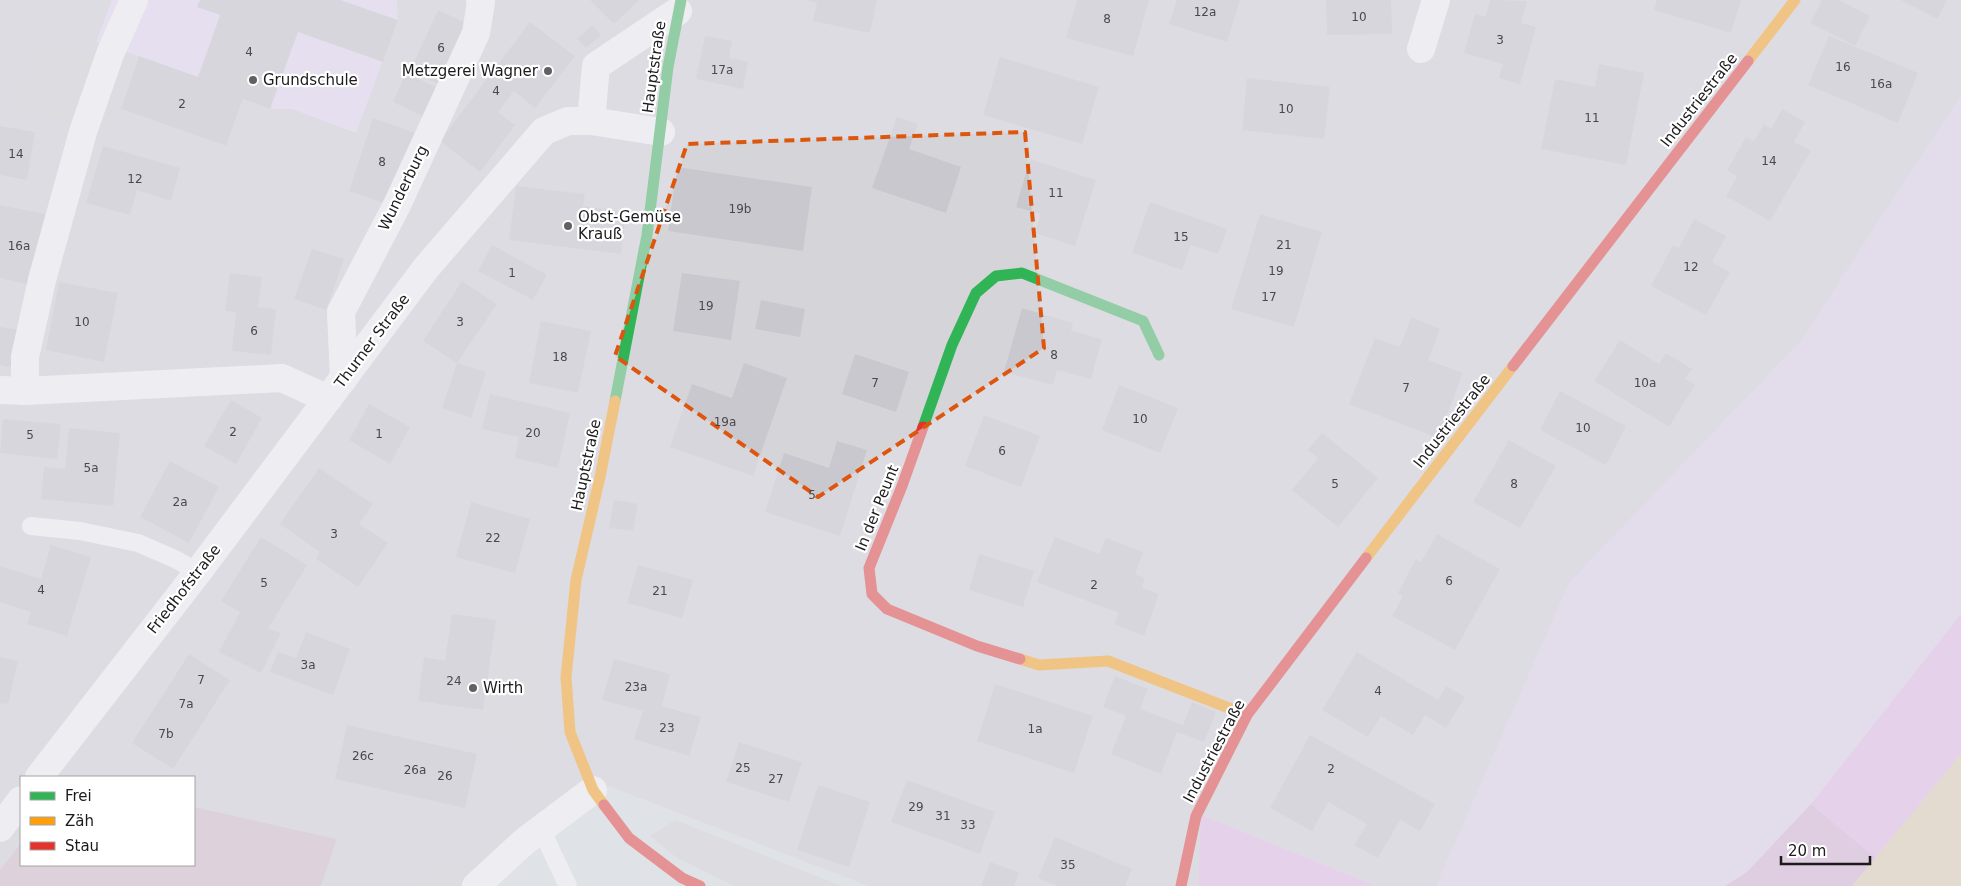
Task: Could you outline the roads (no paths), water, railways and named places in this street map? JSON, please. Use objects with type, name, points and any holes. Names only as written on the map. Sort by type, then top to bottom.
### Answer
[{"type":"street","name":"Thurner Straße","points":[[134,0],[110,54],[83,132],[36,309],[25,358],[12,390],[282,378],[336,389],[426,268],[544,130],[568,121],[591,121],[661,132]]},
{"type":"street","name":"Wunderburg","points":[[336,389],[341,312],[397,205],[476,33],[480,0]]},
{"type":"street","points":[[1421,49],[1436,0]]},
{"type":"street","name":"Industriestraße","points":[[1181,886],[1196,816],[1247,715],[1431,472],[1794,0]]},
{"type":"street","points":[[591,121],[596,66],[679,6]]},
{"type":"street","name":"Hauptstraße","points":[[679,6],[668,67],[647,234],[600,477],[576,580],[566,669],[570,732],[592,790],[629,838],[682,878],[700,886]]},
{"type":"street","name":"In der Peunt","points":[[1159,355],[1143,321],[1022,272],[996,276],[976,293],[952,345],[902,486],[869,568],[872,594],[887,609],[977,646],[1039,665],[1108,660],[1247,715]]},
{"type":"street","name":"Friedhofstraße","points":[[40,776],[198,572],[336,389]]},
{"type":"street","points":[[476,886],[541,829],[592,790]]},
{"type":"street","points":[[0,828],[20,801]]},
{"type":"lane","points":[[31,526],[80,531],[138,543],[198,572]]},
{"type":"lane","points":[[541,829],[568,886]]},
{"type":"place","name":"Metzgerei Wagner","points":[[548,71]]},
{"type":"place","name":"Grundschule","points":[[253,80]]},
{"type":"place","name":"Obst-Gemüse Krauß","points":[[568,226]]},
{"type":"place","name":"Wirth","points":[[473,688]]}]
